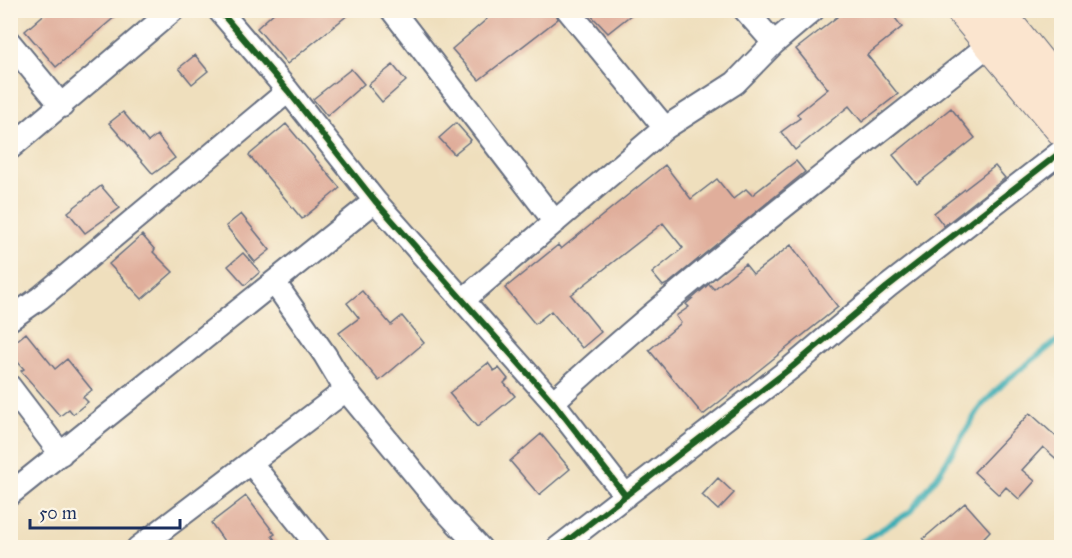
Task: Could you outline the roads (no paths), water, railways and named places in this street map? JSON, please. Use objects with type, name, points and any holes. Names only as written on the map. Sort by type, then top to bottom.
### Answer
[{"type":"main road","points":[[962,10],[1062,130]]},
{"type":"main road","points":[[997,10],[1062,91]]},
{"type":"street","points":[[10,148],[173,10]]},
{"type":"street","points":[[219,10],[288,91],[375,201],[553,402],[626,496]]},
{"type":"street","points":[[392,10],[555,222]]},
{"type":"street","points":[[568,10],[666,128]]},
{"type":"street","points":[[745,10],[774,43]]},
{"type":"street","points":[[463,300],[666,128],[735,83],[774,43],[813,10]]},
{"type":"street","points":[[10,43],[62,106]]},
{"type":"street","points":[[553,402],[611,349],[766,218],[990,44]]},
{"type":"street","points":[[10,319],[40,298],[288,91]]},
{"type":"street","points":[[558,548],[792,367],[887,287],[1062,151]]},
{"type":"street","points":[[10,494],[375,201]]},
{"type":"street","points":[[274,282],[325,355],[346,390],[443,508],[480,548]]},
{"type":"street","points":[[10,387],[61,454]]},
{"type":"street","points":[[138,548],[346,390]]},
{"type":"street","points":[[250,463],[319,548]]},
{"type":"waterway","points":[[852,548],[910,512],[938,475],[981,406],[1007,380],[1062,337]]}]
